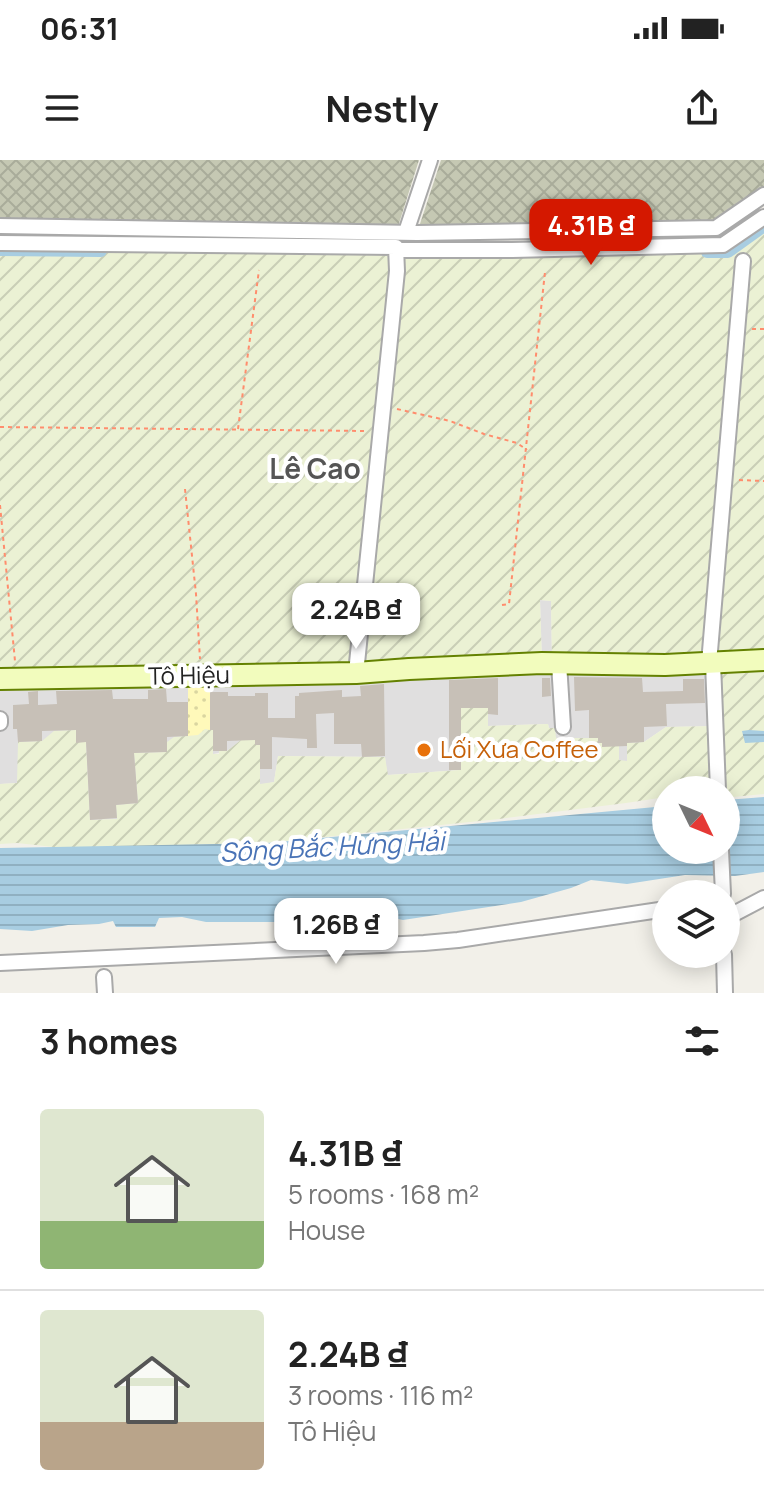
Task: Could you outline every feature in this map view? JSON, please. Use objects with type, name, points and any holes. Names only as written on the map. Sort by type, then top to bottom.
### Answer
[{"type":"main road","name":"Tô Hiệu","points":[[8,679],[356,673],[559,663],[665,665],[764,660]]},
{"type":"street","points":[[406,232],[430,160]]},
{"type":"street","points":[[0,243],[389,243],[406,232],[716,228],[764,195]]},
{"type":"street","points":[[0,226],[527,249],[723,245],[764,217]]},
{"type":"street","points":[[356,673],[397,271],[389,243]]},
{"type":"street","points":[[717,776],[711,663],[743,261]]},
{"type":"street","points":[[559,663],[563,727]]},
{"type":"street","points":[[740,911],[764,898]]},
{"type":"street","points":[[0,963],[433,942],[652,911]]},
{"type":"street","points":[[724,968],[725,993]]},
{"type":"street","points":[[104,977],[105,993]]},
{"type":"path","points":[[238,430],[259,270]]},
{"type":"path","points":[[502,605],[509,604],[545,272]]},
{"type":"path","points":[[739,328],[764,329]]},
{"type":"path","points":[[384,406],[450,421],[517,443],[526,450]]},
{"type":"path","points":[[0,427],[370,431],[381,435]]},
{"type":"path","points":[[726,479],[764,481]]},
{"type":"path","points":[[185,489],[201,676]]},
{"type":"path","points":[[0,505],[8,679]]},
{"type":"shaded area","points":[[0,160],[419,160],[396,233],[0,226]]},
{"type":"shaded area","points":[[441,160],[764,160],[764,195],[716,228],[417,233]]},
{"type":"shaded area","points":[[764,211],[764,660],[552,663],[551,601],[540,600],[542,663],[0,679],[0,243],[396,247],[720,241]]},
{"type":"shaded area","points":[[540,600],[551,601],[552,662],[713,663],[716,726],[666,727],[644,742],[627,761],[619,761],[607,747],[598,743],[597,738],[556,738],[548,724],[487,726],[488,714],[461,770],[387,775],[385,757],[278,756],[274,782],[265,784],[260,784],[255,745],[241,740],[227,751],[213,754],[213,730],[205,729],[198,735],[188,736],[167,752],[135,753],[138,803],[117,819],[90,820],[86,743],[17,783],[0,784],[0,679],[542,662]]},
{"type":"shaded area","points":[[764,667],[764,794],[740,796],[740,776],[652,776],[652,799],[499,819],[267,843],[63,848],[0,844],[0,784],[17,783],[18,742],[42,741],[54,731],[76,730],[76,742],[86,742],[90,820],[117,819],[116,805],[138,803],[134,753],[167,752],[167,742],[174,737],[197,735],[205,728],[213,730],[213,754],[227,751],[241,740],[255,740],[255,745],[260,745],[260,784],[274,782],[278,756],[385,757],[388,775],[460,770],[461,708],[488,708],[488,726],[548,724],[549,728],[555,728],[556,738],[598,738],[598,743],[602,743],[603,747],[619,740],[619,760],[627,761],[627,743],[644,742],[666,727],[716,726],[713,668]]},
{"type":"sand","points":[[210,684],[210,730],[188,736],[188,685]]},
{"type":"water","points":[[742,731],[764,731],[764,742],[745,743]]},
{"type":"water","name":"Sông Bắc Hưng Hải","points":[[764,797],[764,872],[735,876],[685,875],[627,884],[591,880],[521,902],[403,920],[389,917],[375,927],[353,927],[340,915],[321,911],[277,922],[206,922],[182,917],[159,918],[155,927],[116,927],[113,921],[32,931],[0,929],[0,848],[267,843],[652,807],[652,864],[740,864],[740,799]]},
{"type":"building","points":[[574,677],[642,678],[643,692],[683,691],[683,679],[704,679],[705,703],[666,704],[667,726],[644,727],[644,742],[602,747],[598,738],[589,738],[589,710],[575,711]]},
{"type":"building","points":[[498,678],[498,715],[488,714],[488,708],[461,708],[461,770],[449,770],[449,680]]},
{"type":"building","points":[[542,678],[550,678],[551,696],[542,697]]},
{"type":"building","points":[[384,684],[385,756],[362,757],[361,744],[334,744],[334,713],[316,714],[317,748],[307,748],[307,739],[272,737],[272,769],[260,769],[260,745],[255,745],[255,740],[227,741],[227,751],[213,751],[210,692],[228,692],[228,696],[268,693],[268,718],[295,718],[295,696],[299,693],[342,690],[342,697],[361,696],[360,686]]},
{"type":"building","points":[[166,689],[167,702],[188,702],[188,736],[167,737],[167,752],[134,753],[138,803],[116,805],[117,818],[90,820],[86,742],[76,743],[76,730],[42,731],[42,741],[18,742],[17,729],[13,729],[13,705],[29,704],[28,692],[38,691],[38,705],[57,704],[56,691],[112,690],[113,699],[148,699],[148,690]]},
{"type":"waterway","points":[[707,252],[728,252],[764,226]]},
{"type":"waterway","points":[[0,250],[101,251]]},
{"type":"place","name":"Lối Xưa Coffee","points":[[424,750]]},
{"type":"district","name":"Lê Cao","points":[[315,469]]}]
